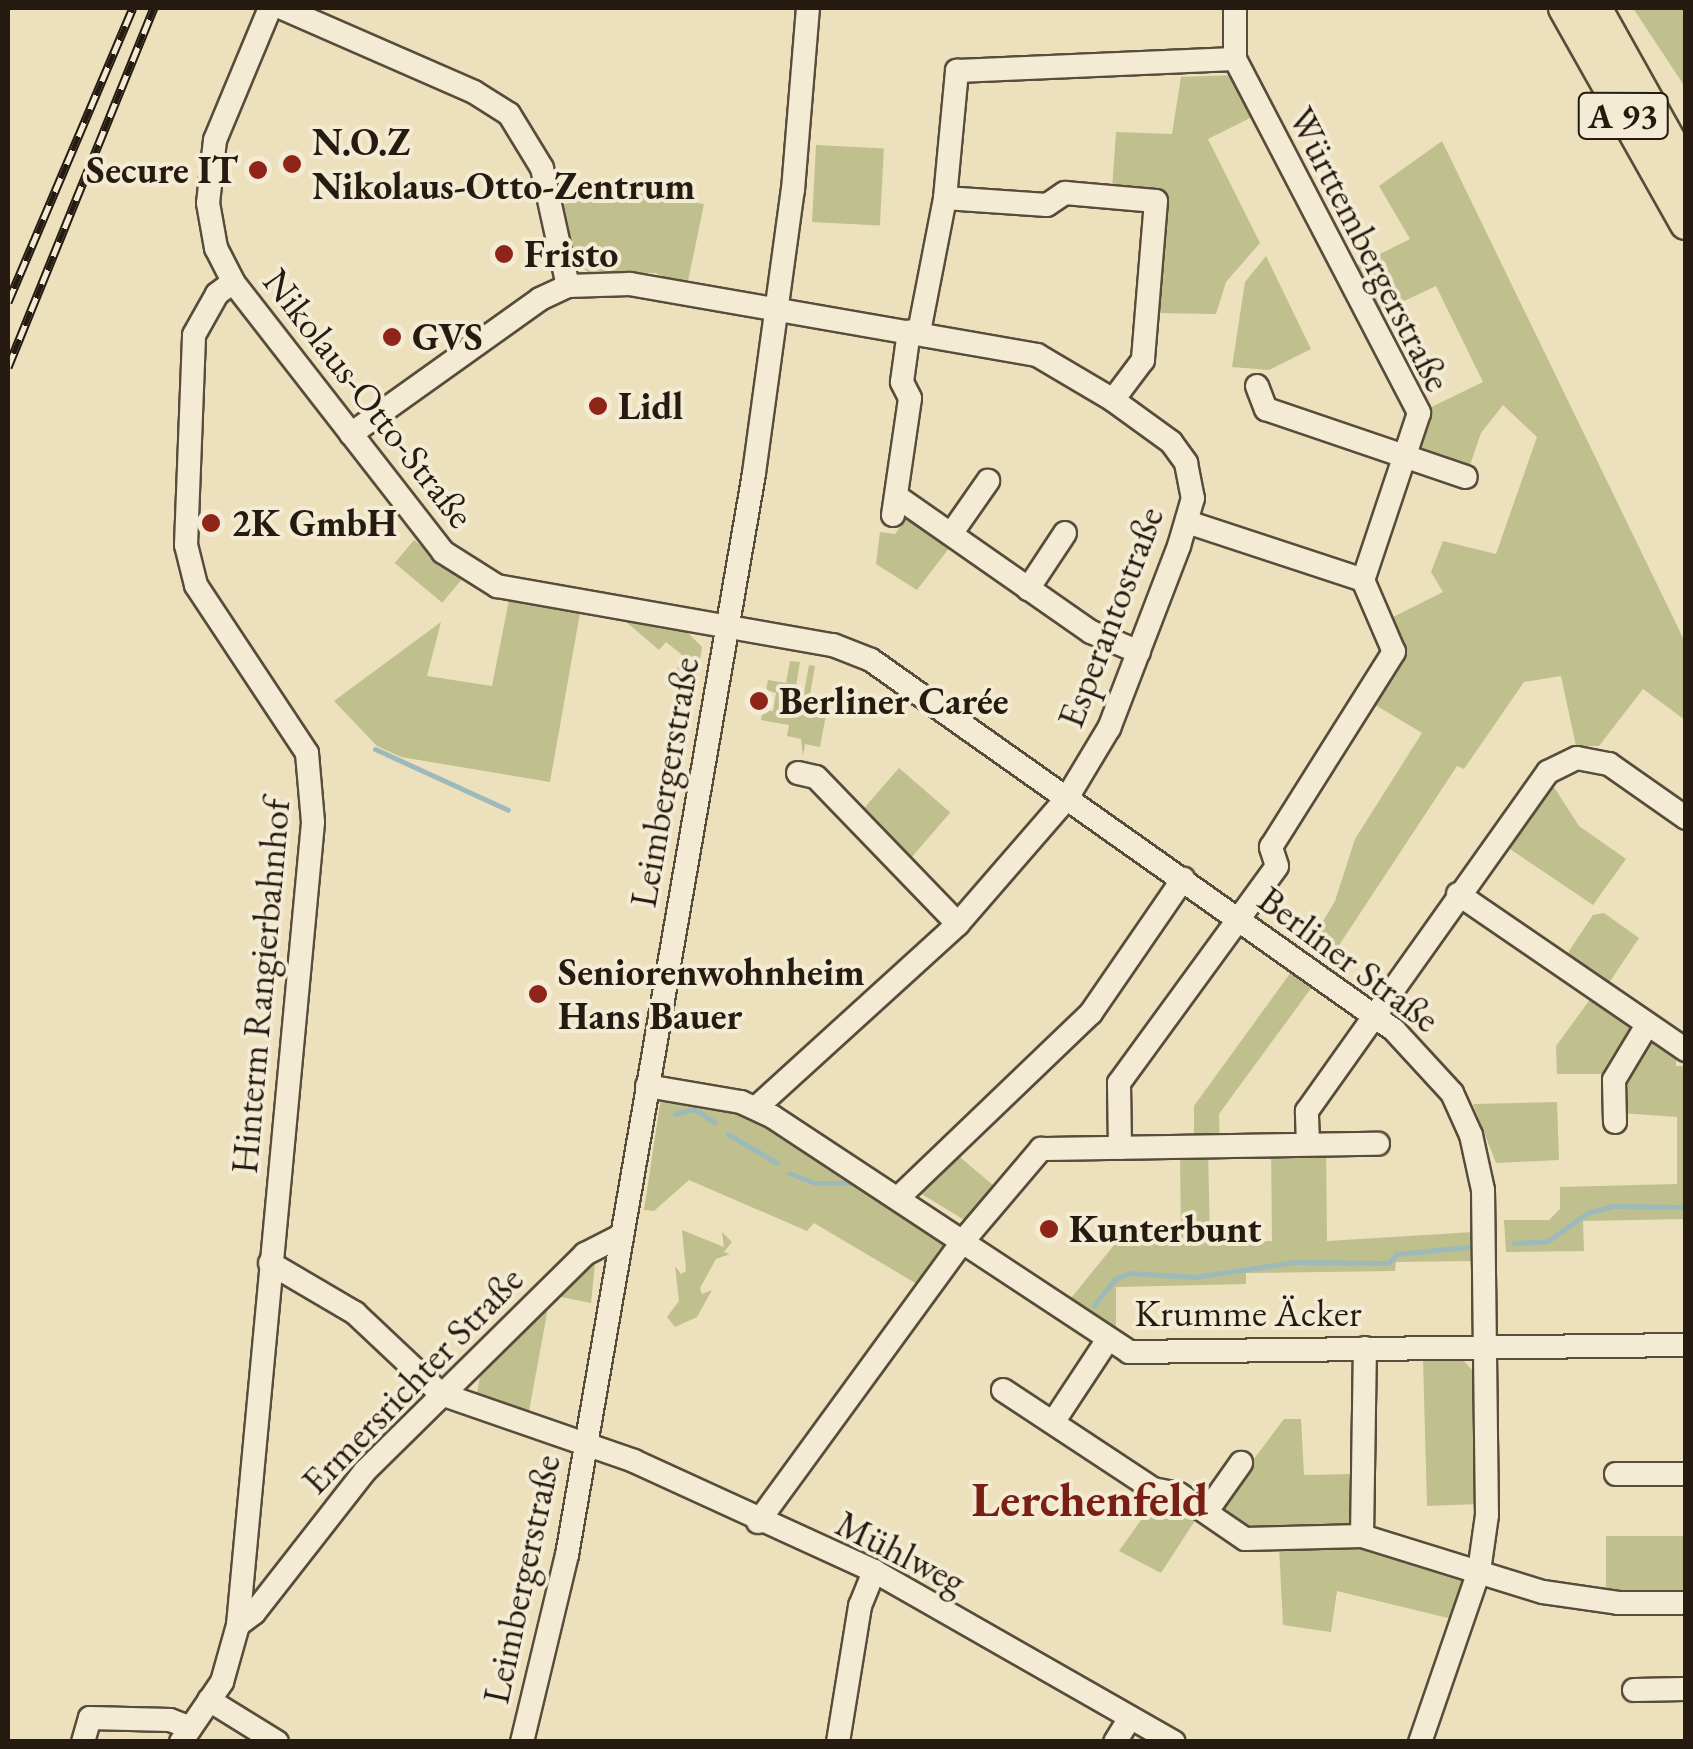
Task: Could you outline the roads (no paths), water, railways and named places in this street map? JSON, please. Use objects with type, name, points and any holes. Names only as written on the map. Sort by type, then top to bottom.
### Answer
[{"type":"highway","name":"A 93","points":[[1565,8],[1686,223]]},
{"type":"highway","name":"A 93","points":[[1595,8],[1686,171]]},
{"type":"street","name":"Nikolaus-Otto-Straße","points":[[270,8],[224,109],[210,165],[210,222],[233,282],[418,528],[442,552],[497,586],[728,628]]},
{"type":"street","points":[[282,8],[474,92],[508,114],[542,168],[568,286],[509,316],[351,434]]},
{"type":"street","name":"Leimbergerstraße","points":[[522,1742],[558,1600],[728,628],[778,308],[808,8]]},
{"type":"street","name":"Württembergerstraße","points":[[1235,8],[1235,59],[1419,413],[1363,580]]},
{"type":"street","points":[[1140,652],[1091,632],[951,534],[894,505],[910,398],[902,382],[946,198],[957,71],[1235,59]]},
{"type":"street","points":[[946,198],[1047,205],[1065,194],[1156,201],[1143,360],[1113,400]]},
{"type":"street","name":"Hinterm Rangierbahnhof","points":[[233,282],[218,294],[194,335],[186,545],[196,585],[307,752],[314,802],[238,1625]]},
{"type":"street","name":"Esperantostraße","points":[[568,286],[630,284],[1036,356],[1113,400],[1182,455],[1192,488],[1187,522],[1140,652],[1109,728],[1067,798],[958,924],[756,1108]]},
{"type":"street","points":[[1257,386],[1266,409],[1466,477]]},
{"type":"street","points":[[951,534],[988,481]]},
{"type":"street","points":[[1120,1148],[1120,1083],[1278,866],[1271,847],[1394,652],[1363,580],[1187,522]]},
{"type":"street","points":[[1028,589],[1065,533]]},
{"type":"street","name":"Berliner Straße","points":[[728,628],[858,654],[1239,919],[1374,1016],[1433,1067],[1471,1135],[1483,1190],[1488,1515],[1479,1571],[1420,1742]]},
{"type":"street","points":[[1308,1144],[1307,1111],[1531,788],[1577,758],[1608,764],[1686,818]]},
{"type":"street","points":[[798,773],[816,777],[958,924]]},
{"type":"street","points":[[898,1198],[1091,1013],[1183,879]]},
{"type":"street","points":[[1458,894],[1686,1050]]},
{"type":"street","points":[[1615,1122],[1614,1080],[1647,1026]]},
{"type":"street","name":"Krumme Äcker","points":[[646,1086],[756,1108],[963,1241],[1106,1342],[1148,1354],[1686,1345]]},
{"type":"street","points":[[758,1522],[963,1241],[1041,1149],[1378,1144]]},
{"type":"street","name":"Ermersrichter Straße","points":[[186,1735],[233,1656],[238,1625],[254,1614],[365,1470],[585,1254],[620,1236]]},
{"type":"street","points":[[270,1263],[355,1313],[441,1394]]},
{"type":"street","points":[[1054,1421],[1106,1342]]},
{"type":"street","points":[[1362,1536],[1365,1348]]},
{"type":"street","points":[[1003,1390],[1153,1489],[1207,1511],[1245,1538],[1362,1536],[1580,1599],[1686,1603]]},
{"type":"street","name":"Mühlweg","points":[[441,1394],[585,1445],[874,1571],[1128,1720],[1174,1742]]},
{"type":"street","points":[[1207,1511],[1241,1463]]},
{"type":"street","points":[[1616,1474],[1686,1474]]},
{"type":"street","points":[[838,1742],[860,1606],[874,1571]]},
{"type":"street","points":[[1634,1690],[1686,1689]]},
{"type":"street","points":[[209,1700],[278,1742]]},
{"type":"street","points":[[83,1742],[90,1718],[170,1720],[186,1735]]},
{"type":"street","points":[[1115,1742],[1128,1720]]},
{"type":"waterway","points":[[375,749],[508,810]]},
{"type":"waterway","points":[[675,1114],[694,1109],[714,1122]]},
{"type":"waterway","points":[[728,1134],[777,1163]]},
{"type":"waterway","points":[[789,1173],[815,1183],[853,1183]]},
{"type":"waterway","points":[[1514,1243],[1548,1241],[1587,1213],[1613,1206],[1686,1207]]},
{"type":"waterway","points":[[1094,1305],[1115,1279],[1130,1273],[1195,1277],[1294,1262],[1388,1263],[1397,1254],[1468,1247]]},
{"type":"railway","points":[[8,302],[133,8]]},
{"type":"railway","points":[[8,367],[154,8]]},
{"type":"place","name":"N.O.Z Nikolaus-Otto-Zentrum","points":[[292,164]]},
{"type":"place","name":"Secure IT","points":[[258,170]]},
{"type":"place","name":"Fristo","points":[[504,254]]},
{"type":"place","name":"GVS","points":[[392,337]]},
{"type":"place","name":"Lidl","points":[[598,406]]},
{"type":"place","name":"2K GmbH","points":[[211,523]]},
{"type":"place","name":"Berliner Carée","points":[[759,701]]},
{"type":"place","name":"Seniorenwohnheim Hans Bauer","points":[[538,994]]},
{"type":"place","name":"Kunterbunt","points":[[1049,1229]]},
{"type":"district","name":"Lerchenfeld","points":[[1090,1500]]}]
